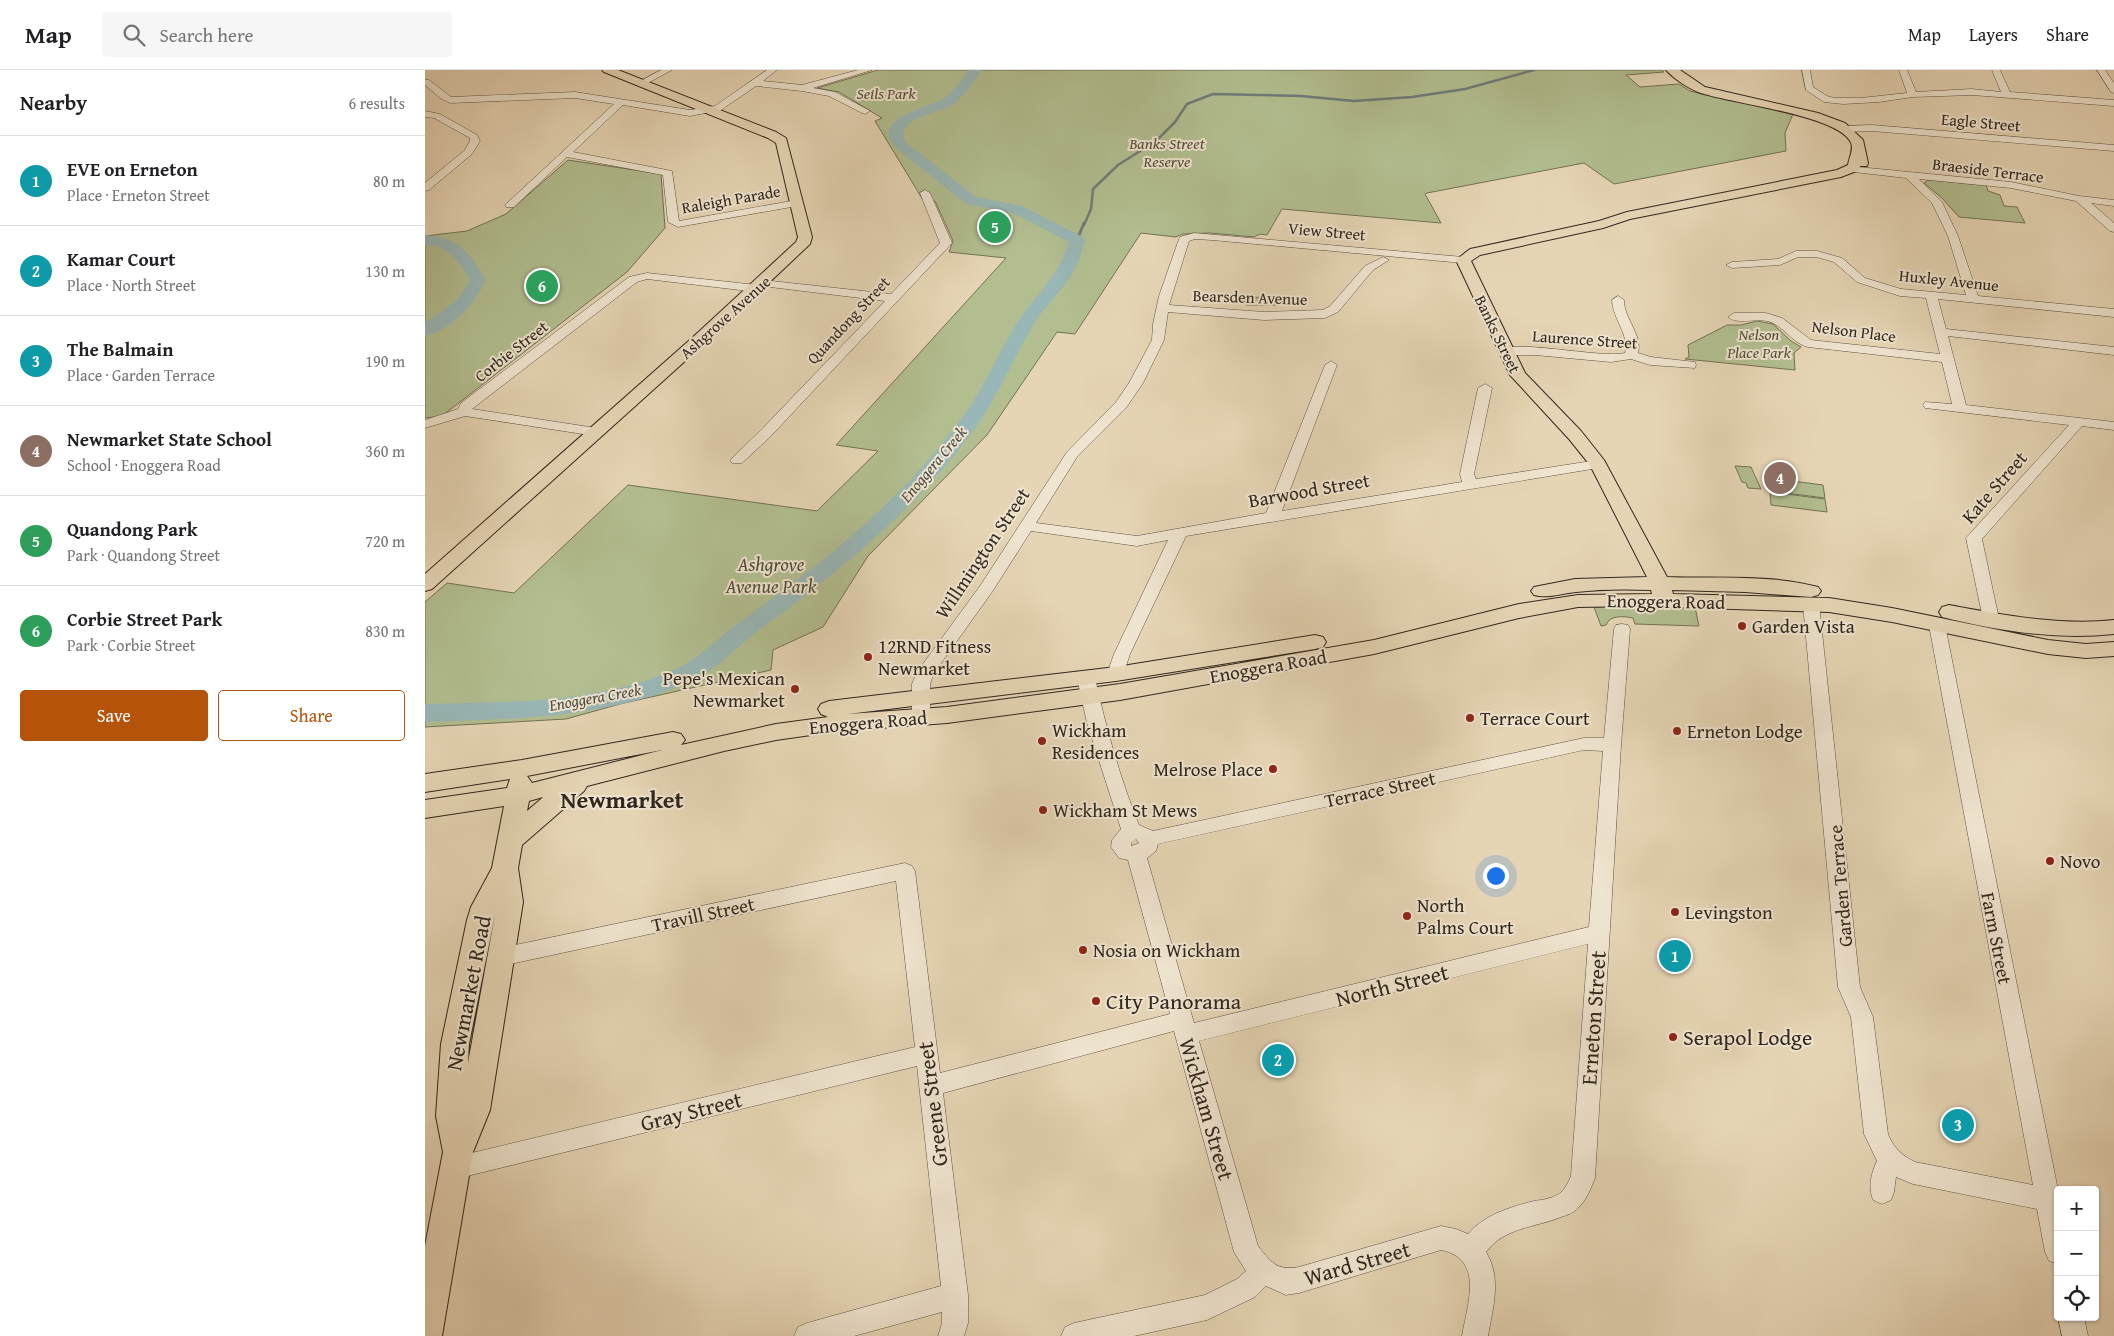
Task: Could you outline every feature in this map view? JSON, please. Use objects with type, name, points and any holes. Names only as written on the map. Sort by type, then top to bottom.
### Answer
[{"type":"main road","name":"Ashgrove Avenue","points":[[425,585],[760,285],[803,244],[805,237],[782,141],[772,135],[608,70]]},
{"type":"main road","points":[[1463,260],[1475,252],[1603,224],[1635,221],[1846,175],[1858,168],[1857,140],[1847,130],[1825,119],[1701,89],[1672,70]]},
{"type":"main road","name":"Banks Street","points":[[1463,260],[1521,380],[1575,435],[1598,464],[1646,554],[1662,592]]},
{"type":"main road","points":[[1614,583],[1634,567],[1646,554]]},
{"type":"main road","name":"Enoggera Road","points":[[1088,687],[1117,674],[1365,634],[1545,590],[1614,583],[1662,592],[1867,610],[2042,646],[2109,652]]},
{"type":"main road","name":"Enoggera Road","points":[[425,808],[518,795],[759,735],[921,708],[1374,647],[1537,607],[1662,592],[1800,589],[1991,620],[2066,630],[2114,627]]},
{"type":"main road","name":"Enoggera Road","points":[[425,782],[522,769],[644,747],[781,716],[921,708]]},
{"type":"main road","name":"Newmarket Road","points":[[457,1160],[451,1116],[455,1044],[480,920],[484,907],[505,868],[522,769]]},
{"type":"main road","points":[[511,839],[585,778]]},
{"type":"main road","name":"Newmarket Road","points":[[425,1336],[457,1160],[475,1110],[510,902],[505,868]]},
{"type":"street","points":[[641,83],[668,70]]},
{"type":"street","points":[[426,115],[449,101],[575,95],[684,113],[718,108],[773,70]]},
{"type":"street","points":[[802,88],[868,70]]},
{"type":"street","points":[[1806,70],[1809,88],[1833,101],[1881,99],[1912,94],[1935,95],[1962,91],[2114,103]]},
{"type":"street","points":[[1903,70],[1912,94]]},
{"type":"street","points":[[1996,70],[2006,94]]},
{"type":"street","points":[[2101,70],[2114,90]]},
{"type":"street","points":[[754,83],[802,88],[832,94],[865,111]]},
{"type":"street","points":[[429,86],[449,101]]},
{"type":"street","points":[[1825,119],[1830,113],[1829,104],[1833,101]]},
{"type":"street","points":[[510,205],[620,103]]},
{"type":"street","points":[[425,179],[464,146],[462,139],[426,115]]},
{"type":"street","points":[[425,188],[469,152],[475,141],[474,137],[426,115]]},
{"type":"street","name":"Eagle Street","points":[[1847,130],[1877,130],[2114,148]]},
{"type":"street","name":"Eagle Street","points":[[1877,130],[2114,152]]},
{"type":"street","name":"Raleigh Parade","points":[[567,154],[668,173],[673,222],[678,224],[797,203]]},
{"type":"street","name":"Braeside Terrace","points":[[1858,168],[2014,181],[2114,199]]},
{"type":"street","name":"Braeside Terrace","points":[[1890,172],[1910,176],[2011,185],[2079,199],[2114,203]]},
{"type":"street","points":[[1910,176],[1938,204],[1953,236],[1973,299]]},
{"type":"street","name":"Quandong Street","points":[[737,460],[765,434],[946,243],[925,193]]},
{"type":"street","points":[[2079,199],[2114,229]]},
{"type":"street","name":"View Street","points":[[1188,237],[1211,237],[1385,256],[1463,260]]},
{"type":"street","name":"Willmington Street","points":[[921,708],[921,684],[926,672],[986,588],[1072,455],[1125,399],[1145,367],[1158,340],[1162,308],[1182,242],[1188,237]]},
{"type":"street","name":"Huxley Avenue","points":[[1732,265],[1780,262],[1796,254],[1817,254],[1838,260],[1861,280],[1900,292],[2114,313]]},
{"type":"street","name":"Bearsden Avenue","points":[[1162,308],[1211,316],[1262,321],[1333,319],[1343,314],[1352,304],[1379,270],[1385,256]]},
{"type":"street","name":"Corbie Street","points":[[464,412],[467,406],[629,281],[647,276],[760,285]]},
{"type":"street","points":[[760,285],[892,298]]},
{"type":"street","points":[[1931,295],[1960,408]]},
{"type":"street","points":[[1617,300],[1616,310],[1631,338],[1633,351],[1631,355]]},
{"type":"street","name":"Nelson Place","points":[[1734,317],[1757,317],[1777,320],[1800,341],[1808,343],[1947,359]]},
{"type":"street","points":[[1941,332],[2114,351]]},
{"type":"street","name":"Laurence Street","points":[[1506,351],[1535,350],[1611,358],[1631,355],[1650,361],[1690,365]]},
{"type":"street","points":[[1272,517],[1331,365]]},
{"type":"street","points":[[1470,484],[1467,474],[1485,388]]},
{"type":"street","points":[[1930,405],[2114,426]]},
{"type":"street","points":[[425,424],[464,412],[596,432]]},
{"type":"street","name":"Kate Street","points":[[1991,620],[1974,538],[2078,423]]},
{"type":"street","name":"Barwood Street","points":[[1027,526],[1137,541],[1598,464]]},
{"type":"street","points":[[1117,674],[1122,654],[1179,534]]},
{"type":"street","name":"Garden Terrace","points":[[1811,604],[1849,990],[1862,1016],[1876,1134],[1882,1149],[1891,1160],[1913,1173],[2047,1199]]},
{"type":"street","name":"Farm Street","points":[[1937,625],[2054,1233]]},
{"type":"street","name":"Erneton Street","points":[[1471,1251],[1479,1238],[1493,1227],[1569,1201],[1583,1178],[1612,746],[1622,629]]},
{"type":"street","name":"Wickham Street","points":[[1088,687],[1119,798],[1139,842],[1184,1028],[1247,1252],[1263,1272]]},
{"type":"street","name":"Terrace Street","points":[[1139,842],[1584,744],[1612,746]]},
{"type":"street","name":"Travill Street","points":[[501,957],[905,871]]},
{"type":"street","name":"Greene Street","points":[[905,871],[955,1295],[955,1323],[951,1336]]},
{"type":"street","name":"North Street","points":[[930,1086],[1599,934]]},
{"type":"street","name":"Gray Street","points":[[457,1160],[927,1054]]},
{"type":"street","points":[[1882,1192],[1884,1172],[1891,1160]]},
{"type":"street","name":"Ward Street","points":[[1263,1272],[1286,1282],[1299,1280],[1441,1238],[1456,1241],[1471,1251]]},
{"type":"street","points":[[1471,1251],[1481,1268],[1483,1285],[1475,1336]]},
{"type":"street","points":[[1074,1336],[1207,1307],[1246,1288],[1263,1272]]},
{"type":"street","points":[[807,1336],[955,1295]]},
{"type":"street","points":[[2072,1321],[2075,1336]]},
{"type":"green space","points":[[878,70],[1662,70],[1664,72],[1626,75],[1640,87],[1679,84],[1690,91],[1793,114],[1785,133],[1786,151],[1614,184],[1584,163],[1425,194],[1441,223],[1282,209],[1267,235],[1260,234],[1254,237],[1210,233],[1182,234],[1176,237],[1141,233],[1075,334],[1057,332],[987,435],[868,556],[823,627],[773,650],[771,670],[620,704],[566,719],[425,727],[425,602],[447,583],[514,593],[628,485],[817,511],[878,451],[836,445],[1006,258],[949,252],[953,241],[935,201],[923,200],[875,121],[882,118],[839,92],[817,88]]},
{"type":"green space","points":[[568,160],[661,174],[665,228],[627,272],[442,416],[425,418],[425,236],[467,231],[506,214]]},
{"type":"green space","points":[[1928,180],[1986,185],[1988,191],[2000,195],[2004,206],[2017,207],[2025,223],[1959,217],[1942,198],[1924,183]]},
{"type":"green space","points":[[1247,297],[1280,298],[1280,305],[1246,305]]},
{"type":"green space","name":"Nelson Place Park","points":[[1757,321],[1773,324],[1791,341],[1801,347],[1794,353],[1795,370],[1685,359],[1689,357],[1688,345],[1727,325],[1741,325]]},
{"type":"green space","points":[[1735,466],[1751,467],[1761,489],[1748,488],[1746,483],[1742,482]]},
{"type":"green space","points":[[1769,478],[1823,485],[1825,498],[1770,491]]},
{"type":"green space","points":[[1770,492],[1825,499],[1827,512],[1771,505]]},
{"type":"green space","points":[[1594,607],[1695,607],[1699,626],[1635,624],[1633,618],[1621,617],[1611,619],[1606,625],[1601,626]]},
{"type":"waterway","name":"Enoggera Creek","points":[[425,713],[524,709],[590,702],[653,687],[684,675],[706,661],[739,633],[798,590],[855,544],[908,494],[933,466],[964,429],[991,389],[1025,325],[1067,268],[1077,240],[1017,209],[971,201],[902,146],[896,138],[896,131],[902,123],[920,112],[949,101],[976,70]]},
{"type":"waterway","points":[[1084,225],[1091,209],[1093,189],[1118,165],[1156,141],[1175,122],[1187,104],[1213,94],[1301,96],[1354,101],[1412,97],[1465,89],[1534,70]]},
{"type":"waterway","points":[[1077,240],[1084,223]]},
{"type":"waterway","name":"Enoggera Creek","points":[[425,240],[451,246],[463,257],[478,280],[469,297],[456,310],[425,331]]},
{"type":"place","name":"Quandong Park","points":[[995,227]]},
{"type":"place","name":"Corbie Street Park","points":[[542,286]]},
{"type":"place","name":"Newmarket State School","points":[[1780,478]]},
{"type":"place","name":"Garden Vista","points":[[1742,626]]},
{"type":"place","name":"12RND Fitness Newmarket","points":[[868,657]]},
{"type":"place","name":"Pepe's Mexican Newmarket","points":[[795,689]]},
{"type":"place","name":"Terrace Court","points":[[1470,718]]},
{"type":"place","name":"Erneton Lodge","points":[[1677,731]]},
{"type":"place","name":"Wickham Residences","points":[[1042,741]]},
{"type":"place","name":"Melrose Place","points":[[1273,769]]},
{"type":"place","name":"Wickham St Mews","points":[[1043,810]]},
{"type":"place","name":"Novo","points":[[2050,861]]},
{"type":"place","name":"Levingston","points":[[1675,912]]},
{"type":"place","name":"North Palms Court","points":[[1407,916]]},
{"type":"place","name":"Nosia on Wickham","points":[[1083,950]]},
{"type":"place","name":"EVE on Erneton","points":[[1675,956]]},
{"type":"place","name":"City Panorama","points":[[1096,1001]]},
{"type":"place","name":"Serapol Lodge","points":[[1673,1037]]},
{"type":"place","name":"Kamar Court","points":[[1278,1060]]},
{"type":"place","name":"The Balmain","points":[[1958,1125]]},
{"type":"district","name":"Newmarket","points":[[622,800]]},
{"type":"park label","name":"Seils Park","points":[[886,93]]},
{"type":"park label","name":"Banks Street Reserve","points":[[1167,152]]},
{"type":"park label","name":"Ashgrove Avenue Park","points":[[771,575]]}]
